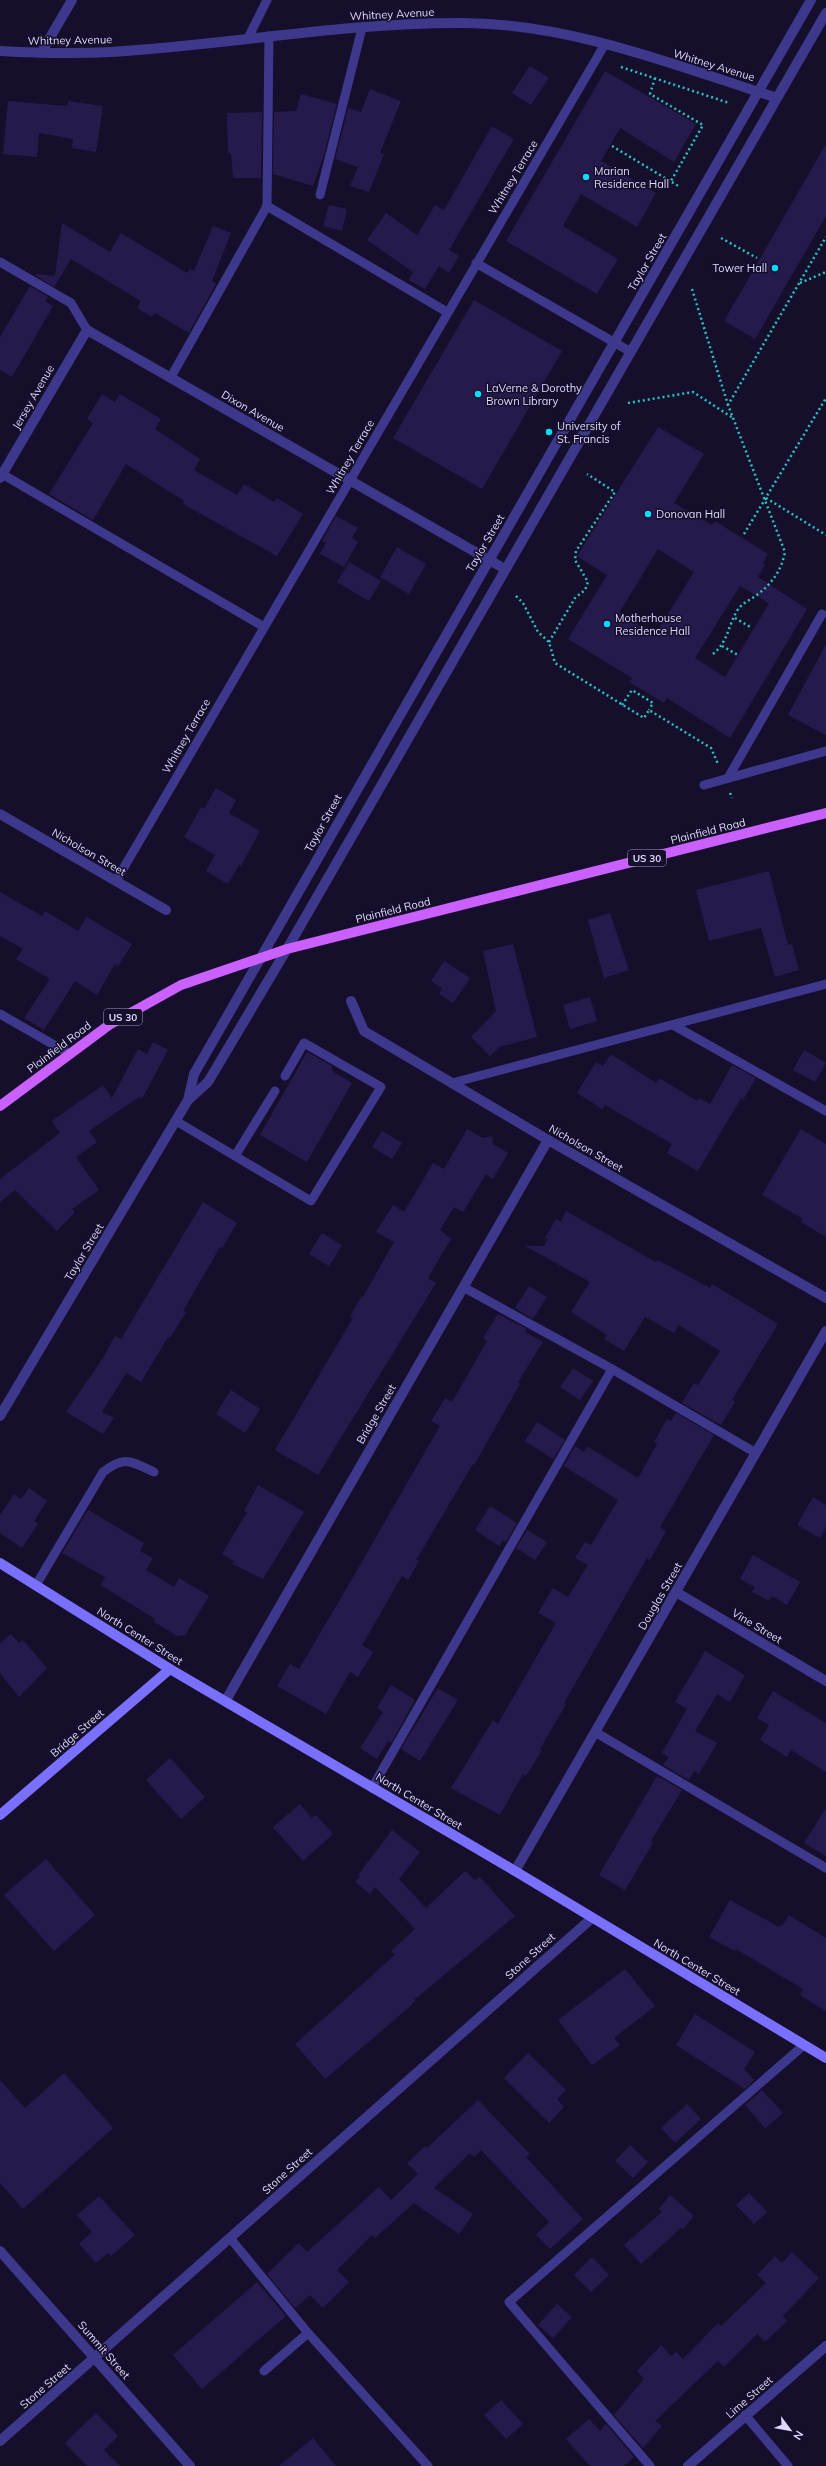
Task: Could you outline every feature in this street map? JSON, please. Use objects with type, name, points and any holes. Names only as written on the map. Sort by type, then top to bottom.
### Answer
[{"type":"main road","name":"Plainfield Road","points":[[0,1106],[109,1025],[181,985],[287,949],[826,813]]},
{"type":"street","points":[[41,53],[72,0]]},
{"type":"street","name":"Taylor Street","points":[[0,1416],[176,1121],[188,1100],[194,1074],[262,957],[354,792],[490,560],[811,0]]},
{"type":"street","name":"Taylor Street","points":[[188,1100],[208,1082],[287,949],[826,13]]},
{"type":"street","name":"Whitney Avenue","points":[[0,51],[41,53],[111,52],[362,28],[459,23],[531,28],[605,44],[777,98]]},
{"type":"street","name":"Dixon Avenue","points":[[87,330],[505,569]]},
{"type":"street","name":"Jersey Avenue","points":[[1,476],[87,330]]},
{"type":"street","name":"Nicholson Street","points":[[0,814],[166,910]]},
{"type":"street","name":"Nicholson Street","points":[[351,1001],[364,1031],[548,1140],[826,1298]]},
{"type":"street","name":"Bridge Street","points":[[226,1700],[548,1140]]},
{"type":"street","name":"Douglas Street","points":[[515,1872],[826,1332]]},
{"type":"street","name":"North Center Street","points":[[0,1563],[170,1669],[226,1700],[826,2058]]},
{"type":"street","name":"Vine Street","points":[[676,1592],[826,1681]]},
{"type":"street","name":"Bridge Street","points":[[0,1814],[170,1669]]},
{"type":"street","name":"Stone Street","points":[[0,2441],[591,1919]]},
{"type":"street","name":"Summit Street","points":[[0,2251],[190,2466]]},
{"type":"street","name":"Lime Street","points":[[688,2466],[826,2346]]},
{"type":"lane","points":[[248,38],[268,0]]},
{"type":"lane","points":[[320,195],[362,28]]},
{"type":"lane","points":[[171,377],[267,206],[269,36]]},
{"type":"lane","name":"Whitney Terrace","points":[[116,881],[447,312],[605,44]]},
{"type":"lane","points":[[267,206],[447,312]]},
{"type":"lane","points":[[0,262],[71,303],[87,330]]},
{"type":"lane","points":[[476,263],[631,352]]},
{"type":"lane","points":[[1,476],[264,627]]},
{"type":"lane","points":[[726,779],[822,614]]},
{"type":"lane","points":[[704,785],[826,751]]},
{"type":"lane","points":[[452,1083],[826,984]]},
{"type":"lane","points":[[0,1014],[70,1054]]},
{"type":"lane","points":[[673,1025],[826,1112]]},
{"type":"lane","points":[[176,1121],[311,1201],[381,1087],[304,1043],[284,1076]]},
{"type":"lane","points":[[235,1156],[275,1091]]},
{"type":"lane","points":[[463,1287],[612,1368],[756,1453]]},
{"type":"lane","points":[[372,1788],[612,1368]]},
{"type":"lane","points":[[36,1585],[103,1472],[116,1462],[129,1461],[154,1472]]},
{"type":"lane","points":[[595,1732],[826,1868]]},
{"type":"lane","points":[[650,2466],[509,2302],[804,2045]]},
{"type":"lane","points":[[230,2238],[308,2334],[428,2466]]},
{"type":"lane","points":[[264,2371],[308,2334]]},
{"type":"lane","points":[[745,2415],[788,2466]]},
{"type":"path","points":[[596,59],[729,103]]},
{"type":"path","points":[[655,78],[650,94],[703,125],[671,181]]},
{"type":"path","points":[[612,146],[680,187]]},
{"type":"path","points":[[728,405],[826,237]]},
{"type":"path","points":[[721,238],[757,258]]},
{"type":"path","points":[[799,283],[826,272]]},
{"type":"path","points":[[692,290],[728,405],[766,498],[785,552],[782,566],[776,577],[767,586],[742,605],[734,618],[722,646],[713,654]]},
{"type":"path","points":[[628,402],[693,392],[734,418]]},
{"type":"path","points":[[744,534],[826,398]]},
{"type":"path","points":[[549,642],[575,598],[585,590],[588,582],[575,560],[576,551],[615,492],[587,474]]},
{"type":"path","points":[[766,498],[826,535]]},
{"type":"path","points":[[516,596],[524,603],[538,632],[549,642],[555,663],[622,705],[644,718],[653,703],[632,690],[622,705]]},
{"type":"path","points":[[734,618],[752,628]]},
{"type":"path","points":[[722,646],[738,655]]},
{"type":"path","points":[[649,710],[712,748],[726,779],[732,798]]},
{"type":"building","points":[[530,66],[549,78],[531,105],[512,93]]},
{"type":"building","name":"Marian Residence Hall","points":[[605,71],[696,124],[674,162],[620,128],[601,161],[656,193],[637,227],[581,194],[563,226],[618,259],[597,294],[506,241]]},
{"type":"building","points":[[370,89],[401,101],[380,153],[384,154],[369,192],[350,186],[358,167],[335,159],[348,108],[361,112]]},
{"type":"building","points":[[301,94],[337,104],[324,155],[313,186],[273,174],[274,112],[296,111]]},
{"type":"building","points":[[8,101],[67,106],[68,101],[103,106],[96,152],[72,148],[73,139],[39,133],[37,157],[3,154]]},
{"type":"building","points":[[262,112],[261,178],[233,178],[231,154],[228,153],[227,113]]},
{"type":"building","points":[[492,126],[514,139],[449,250],[459,256],[449,273],[439,266],[425,289],[409,280],[413,272],[367,240],[386,213],[417,235],[435,205],[444,210]]},
{"type":"building","name":"Tower Hall","points":[[826,144],[826,216],[755,339],[724,321]]},
{"type":"building","points":[[329,205],[347,209],[342,231],[323,226]]},
{"type":"building","points":[[62,223],[110,252],[121,233],[187,273],[190,269],[194,271],[213,226],[231,233],[212,281],[216,284],[189,333],[155,313],[152,317],[137,308],[141,301],[71,259],[54,287],[36,276],[37,274],[55,276]]},
{"type":"building","points":[[30,286],[48,297],[45,301],[53,306],[12,377],[0,370],[0,337]]},
{"type":"building","name":"LaVerne & Dorothy Brown Library","points":[[474,300],[562,351],[482,489],[393,438]]},
{"type":"building","points":[[102,394],[115,402],[120,394],[161,419],[155,429],[200,459],[194,470],[237,495],[244,484],[274,502],[277,498],[303,514],[277,556],[183,504],[184,501],[126,464],[93,520],[49,494],[93,423],[87,419]]},
{"type":"building","name":"Motherhouse Residence Hall","points":[[658,427],[704,454],[674,503],[712,525],[715,521],[768,554],[763,563],[765,565],[758,577],[807,609],[730,738],[667,698],[664,703],[629,682],[632,678],[568,639],[607,575],[577,556]],"holes":[[[658,549],[694,572],[655,635],[619,613]],[[740,586],[769,603],[725,677],[695,658]]]},
{"type":"building","points":[[336,516],[358,528],[352,538],[358,542],[344,567],[320,554],[326,543],[322,541]]},
{"type":"building","points":[[397,547],[426,564],[409,594],[380,577]]},
{"type":"building","points":[[349,562],[381,581],[369,601],[337,582]]},
{"type":"building","points":[[826,644],[826,735],[788,715]]},
{"type":"building","points":[[216,788],[236,800],[229,813],[260,831],[241,866],[239,865],[228,884],[206,871],[215,855],[184,837],[201,807],[204,809]]},
{"type":"building","points":[[769,871],[788,945],[792,944],[799,970],[775,977],[761,928],[709,941],[696,890]]},
{"type":"building","points":[[0,892],[42,916],[45,911],[78,931],[87,917],[132,944],[118,966],[115,964],[97,995],[75,981],[44,1030],[24,1018],[50,979],[16,959],[23,949],[0,936]]},
{"type":"building","points":[[610,913],[629,970],[604,978],[588,920]]},
{"type":"building","points":[[513,944],[537,1037],[499,1047],[490,1056],[471,1037],[496,1011],[483,951]]},
{"type":"building","points":[[444,961],[470,978],[453,1003],[439,994],[442,988],[431,981]]},
{"type":"building","points":[[590,997],[597,1021],[570,1029],[563,1005]]},
{"type":"building","points":[[153,1042],[168,1050],[142,1099],[139,1097],[89,1131],[97,1142],[76,1157],[99,1190],[72,1209],[75,1212],[57,1231],[15,1190],[0,1202],[0,1179],[60,1133],[52,1121],[103,1085],[112,1098],[138,1049],[147,1054]]},
{"type":"building","points":[[804,1050],[826,1063],[815,1082],[793,1070]]},
{"type":"building","points":[[307,1052],[332,1066],[332,1071],[352,1083],[307,1162],[260,1135]]},
{"type":"building","points":[[611,1054],[656,1083],[659,1078],[697,1101],[699,1098],[710,1104],[732,1065],[756,1078],[743,1100],[741,1098],[698,1171],[667,1153],[672,1144],[605,1105],[602,1109],[577,1093],[596,1062],[603,1066]]},
{"type":"building","points":[[467,1129],[483,1138],[492,1136],[493,1144],[508,1153],[493,1179],[486,1174],[463,1212],[454,1207],[440,1230],[451,1239],[428,1278],[436,1283],[318,1475],[275,1450],[353,1318],[350,1316],[362,1296],[363,1297],[394,1242],[376,1232],[393,1205],[404,1212],[433,1163],[444,1169]]},
{"type":"building","points":[[801,1129],[826,1144],[826,1237],[801,1222],[803,1219],[762,1195]]},
{"type":"building","points":[[382,1131],[402,1143],[392,1159],[372,1147]]},
{"type":"building","points":[[203,1202],[237,1223],[222,1248],[220,1247],[183,1311],[186,1312],[170,1338],[168,1337],[141,1382],[126,1373],[102,1412],[114,1418],[103,1434],[66,1412],[103,1358],[115,1336],[121,1339]]},
{"type":"building","points":[[566,1211],[656,1262],[658,1260],[710,1288],[712,1284],[778,1324],[732,1400],[735,1402],[721,1425],[682,1403],[694,1383],[698,1385],[720,1351],[679,1325],[674,1333],[645,1317],[624,1351],[604,1339],[607,1335],[571,1312],[590,1282],[525,1246],[544,1246],[548,1239],[545,1238],[556,1219],[561,1222]]},
{"type":"building","points":[[322,1233],[342,1245],[329,1266],[309,1254]]},
{"type":"building","points":[[529,1286],[547,1297],[533,1319],[515,1308]]},
{"type":"building","points":[[498,1314],[527,1329],[525,1332],[543,1342],[518,1382],[520,1384],[474,1465],[473,1464],[416,1560],[419,1561],[408,1580],[402,1576],[362,1645],[373,1652],[358,1677],[350,1672],[326,1714],[277,1686],[290,1664],[299,1669],[440,1426],[431,1421],[445,1398],[452,1402],[487,1341],[483,1338]]},
{"type":"building","points":[[573,1368],[593,1381],[580,1400],[560,1387]]},
{"type":"building","points":[[231,1390],[260,1409],[245,1433],[216,1414]]},
{"type":"building","points":[[676,1413],[714,1435],[660,1527],[666,1531],[650,1560],[647,1558],[564,1703],[566,1704],[540,1749],[542,1750],[526,1776],[523,1774],[500,1815],[451,1788],[493,1720],[498,1724],[556,1623],[538,1613],[553,1588],[568,1597],[588,1565],[575,1558],[585,1542],[591,1545],[618,1500],[564,1466],[575,1446],[584,1452],[587,1446],[638,1478],[657,1444],[654,1442],[667,1419],[671,1421]]},
{"type":"building","points":[[537,1422],[565,1440],[553,1459],[525,1441]]},
{"type":"building","points":[[258,1485],[304,1512],[263,1579],[232,1564],[234,1561],[222,1554],[247,1512],[244,1511]]},
{"type":"building","points":[[29,1488],[47,1501],[34,1521],[38,1524],[22,1548],[0,1533],[0,1515],[14,1494],[21,1499]]},
{"type":"building","points":[[813,1497],[826,1505],[826,1527],[820,1538],[797,1525]]},
{"type":"building","points":[[490,1506],[517,1523],[506,1542],[503,1540],[499,1546],[475,1530]]},
{"type":"building","points":[[88,1510],[144,1543],[140,1551],[153,1558],[146,1570],[174,1587],[179,1578],[209,1596],[185,1635],[177,1636],[153,1621],[155,1619],[101,1585],[105,1577],[62,1553]]},
{"type":"building","points":[[527,1530],[547,1542],[535,1560],[516,1548]]},
{"type":"building","points":[[753,1555],[800,1582],[787,1605],[772,1596],[769,1601],[752,1592],[755,1587],[740,1579]]},
{"type":"building","points":[[11,1634],[19,1643],[23,1640],[47,1668],[19,1697],[0,1673],[0,1643]]},
{"type":"building","points":[[705,1651],[745,1675],[730,1702],[717,1694],[695,1731],[717,1743],[699,1774],[694,1771],[689,1780],[663,1765],[669,1757],[662,1753],[687,1709],[675,1702]]},
{"type":"building","points":[[391,1685],[415,1700],[391,1743],[388,1741],[377,1759],[360,1748],[383,1712],[377,1708]]},
{"type":"building","points":[[438,1688],[458,1700],[420,1761],[401,1749]]},
{"type":"building","points":[[773,1691],[826,1723],[826,1772],[791,1750],[787,1757],[760,1740],[769,1725],[757,1718]]},
{"type":"building","points":[[170,1758],[205,1797],[181,1819],[146,1780]]},
{"type":"building","points":[[657,1776],[682,1790],[651,1841],[653,1843],[625,1890],[599,1875]]},
{"type":"building","points":[[300,1804],[312,1818],[316,1815],[333,1834],[303,1861],[273,1827]]},
{"type":"building","points":[[826,1808],[826,1856],[804,1843]]},
{"type":"building","points":[[392,1830],[420,1852],[399,1879],[426,1908],[465,1871],[475,1880],[480,1877],[515,1916],[414,2000],[416,2001],[325,2079],[295,2044],[395,1955],[391,1951],[415,1929],[375,1887],[370,1894],[355,1882],[360,1876],[358,1875]]},
{"type":"building","points":[[46,1859],[95,1915],[54,1951],[4,1895]]},
{"type":"building","points":[[730,1900],[779,1927],[780,1925],[782,1926],[789,1915],[826,1938],[826,2011],[800,1995],[803,1989],[736,1949],[735,1951],[709,1937]]},
{"type":"building","points":[[625,1969],[655,2006],[614,2038],[620,2045],[592,2065],[558,2020]]},
{"type":"building","points":[[695,2014],[755,2052],[744,2069],[754,2080],[745,2089],[676,2045]]},
{"type":"building","points":[[528,2053],[566,2090],[557,2099],[564,2107],[549,2123],[504,2078]]},
{"type":"building","points":[[64,2073],[113,2128],[23,2209],[0,2183],[0,2080],[25,2108]]},
{"type":"building","points":[[762,2090],[783,2113],[765,2128],[745,2105]]},
{"type":"building","points":[[478,2100],[530,2154],[526,2157],[583,2219],[550,2249],[536,2235],[549,2222],[481,2150],[474,2157],[470,2153],[434,2188],[473,2214],[459,2234],[414,2203],[375,2238],[372,2235],[337,2270],[349,2282],[323,2308],[310,2295],[295,2308],[267,2274],[299,2243],[307,2252],[379,2187],[391,2200],[418,2174],[407,2163],[425,2146],[427,2148]]},
{"type":"building","points":[[687,2104],[701,2119],[675,2143],[661,2128]]},
{"type":"building","points":[[630,2145],[648,2162],[633,2178],[615,2161]]},
{"type":"building","points":[[749,2193],[767,2212],[754,2224],[736,2205]]},
{"type":"building","points":[[670,2195],[694,2216],[683,2229],[681,2228],[641,2264],[624,2245],[662,2212],[659,2209]]},
{"type":"building","points":[[99,2196],[135,2235],[111,2256],[108,2253],[96,2263],[79,2244],[92,2232],[77,2215]]},
{"type":"building","points":[[792,2252],[819,2278],[783,2316],[787,2321],[765,2342],[757,2334],[724,2367],[718,2361],[655,2421],[662,2426],[643,2448],[614,2415],[644,2379],[637,2371],[661,2345],[671,2356],[676,2352],[683,2359],[718,2323],[721,2326],[766,2283],[757,2275],[775,2256],[782,2263]]},
{"type":"building","points":[[592,2257],[609,2275],[591,2292],[574,2275]]},
{"type":"building","points":[[257,2282],[286,2316],[202,2389],[173,2355]]},
{"type":"building","points":[[557,2304],[572,2317],[553,2338],[538,2325]]},
{"type":"building","points":[[501,2400],[523,2424],[506,2439],[484,2415]]},
{"type":"building","points":[[96,2413],[118,2436],[104,2450],[120,2466],[87,2466],[65,2443]]},
{"type":"building","points":[[589,2419],[600,2431],[606,2424],[634,2457],[624,2466],[590,2466],[566,2439]]},
{"type":"building","points":[[313,2438],[336,2466],[279,2466]]},
{"type":"place","name":"Marian Residence Hall","points":[[586,177]]},
{"type":"place","name":"Tower Hall","points":[[775,268]]},
{"type":"place","name":"LaVerne & Dorothy Brown Library","points":[[478,394]]},
{"type":"place","name":"University of St. Francis","points":[[549,432]]},
{"type":"place","name":"Donovan Hall","points":[[648,514]]},
{"type":"place","name":"Motherhouse Residence Hall","points":[[607,624]]}]
